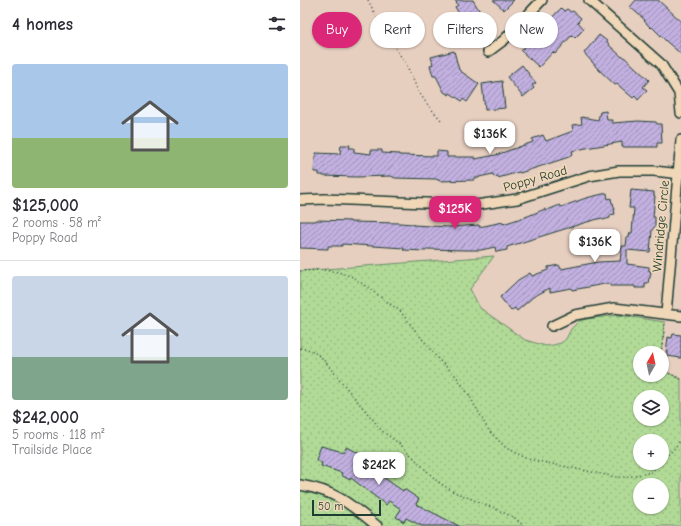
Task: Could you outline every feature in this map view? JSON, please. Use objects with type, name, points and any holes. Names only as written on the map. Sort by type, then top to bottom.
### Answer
[{"type":"street","points":[[488,52],[504,40],[542,0]]},
{"type":"street","points":[[589,0],[661,64],[679,93],[681,113]]},
{"type":"street","name":"Windridge Circle","points":[[665,318],[681,140]]},
{"type":"street","name":"Poppy Road","points":[[300,200],[325,199],[476,205],[517,199],[589,176],[619,170],[654,171],[679,174]]},
{"type":"street","points":[[552,326],[575,315],[614,308],[665,318],[681,316]]},
{"type":"street","points":[[300,485],[317,488],[335,495],[353,506],[377,526]]},
{"type":"path","points":[[368,0],[382,28],[406,64],[418,91],[441,120]]},
{"type":"path","points":[[300,271],[324,270],[338,272],[354,278],[400,311],[438,359],[456,376],[469,394],[489,431],[506,448],[528,459],[616,477],[628,477],[652,472],[654,470]]},
{"type":"path","points":[[662,346],[665,318]]},
{"type":"path","points":[[300,348],[311,350],[322,358],[382,431],[401,445],[437,481],[452,491],[515,518],[524,526]]},
{"type":"path","points":[[669,373],[681,379]]},
{"type":"path","points":[[669,454],[681,440]]},
{"type":"green space","points":[[494,256],[470,289],[480,308],[525,340],[546,346],[561,343],[566,339],[571,329],[579,321],[618,315],[665,322],[662,346],[633,346],[633,382],[669,382],[669,373],[681,379],[681,526],[300,526],[300,271]]},
{"type":"building","points":[[455,0],[473,0],[480,12],[458,12],[455,7],[458,5]]},
{"type":"building","points":[[493,0],[514,0],[504,10]]},
{"type":"building","points":[[636,0],[658,0],[681,21],[681,54],[652,27],[651,28],[644,21],[645,20],[630,7]]},
{"type":"building","points":[[561,8],[564,11],[567,9],[571,12],[573,11],[581,18],[578,22],[584,29],[575,38],[572,35],[555,54],[553,52],[539,67],[521,51],[524,48],[558,48],[557,12]]},
{"type":"building","points":[[599,35],[649,80],[643,87],[647,90],[638,100],[635,96],[633,98],[617,84],[615,85],[584,53]]},
{"type":"building","points":[[454,51],[459,70],[479,84],[467,102],[463,99],[462,101],[450,93],[449,95],[444,92],[436,76],[433,76],[430,65],[433,64],[431,57]]},
{"type":"building","points":[[522,65],[536,83],[532,85],[534,88],[523,97],[507,77]]},
{"type":"building","points":[[502,81],[505,108],[485,110],[482,84]]},
{"type":"building","points":[[606,111],[607,120],[612,120],[612,123],[638,121],[656,122],[657,124],[661,124],[662,143],[657,143],[657,147],[622,147],[622,142],[586,148],[572,151],[573,154],[569,157],[520,173],[498,178],[498,176],[494,177],[493,174],[474,178],[474,180],[440,181],[436,179],[395,178],[391,176],[323,176],[319,175],[319,172],[314,172],[316,153],[340,154],[341,145],[350,145],[349,148],[354,148],[354,152],[371,154],[371,150],[382,150],[382,153],[399,155],[437,156],[437,151],[447,152],[447,157],[475,157],[475,159],[496,155],[533,142],[532,139],[543,135],[546,141],[573,131],[572,125],[582,124],[581,117],[598,120],[600,112]]},
{"type":"building","points":[[631,190],[654,192],[655,196],[653,217],[655,217],[655,226],[652,230],[650,252],[627,250],[627,264],[649,267],[649,271],[651,271],[648,283],[645,283],[645,288],[635,288],[635,286],[610,286],[610,283],[572,290],[571,288],[550,292],[550,288],[533,297],[517,311],[515,308],[511,311],[500,297],[518,280],[530,273],[532,276],[548,270],[548,267],[559,265],[561,269],[598,262],[620,261],[622,246],[626,246],[627,237],[629,237],[630,233],[632,233],[634,208],[629,208]]},
{"type":"building","points":[[607,193],[608,199],[611,198],[615,210],[615,214],[610,215],[610,218],[603,220],[602,218],[587,222],[507,247],[507,250],[496,252],[495,247],[481,250],[426,249],[426,251],[342,244],[342,246],[328,246],[328,249],[300,248],[300,221],[316,220],[400,223],[450,227],[479,225],[479,227],[503,222],[503,224],[545,209],[545,211],[560,205],[561,207],[586,198]]},
{"type":"building","points":[[673,334],[681,335],[681,358],[669,356],[669,346],[667,346],[668,337],[672,338]]},
{"type":"building","points":[[321,446],[343,452],[346,447],[362,455],[360,458],[380,475],[403,491],[404,489],[419,499],[416,504],[459,526],[422,526],[406,518],[404,522],[396,517],[401,509],[389,501],[386,505],[351,478],[350,480],[341,475],[342,473],[321,466],[322,463],[316,460]]}]
